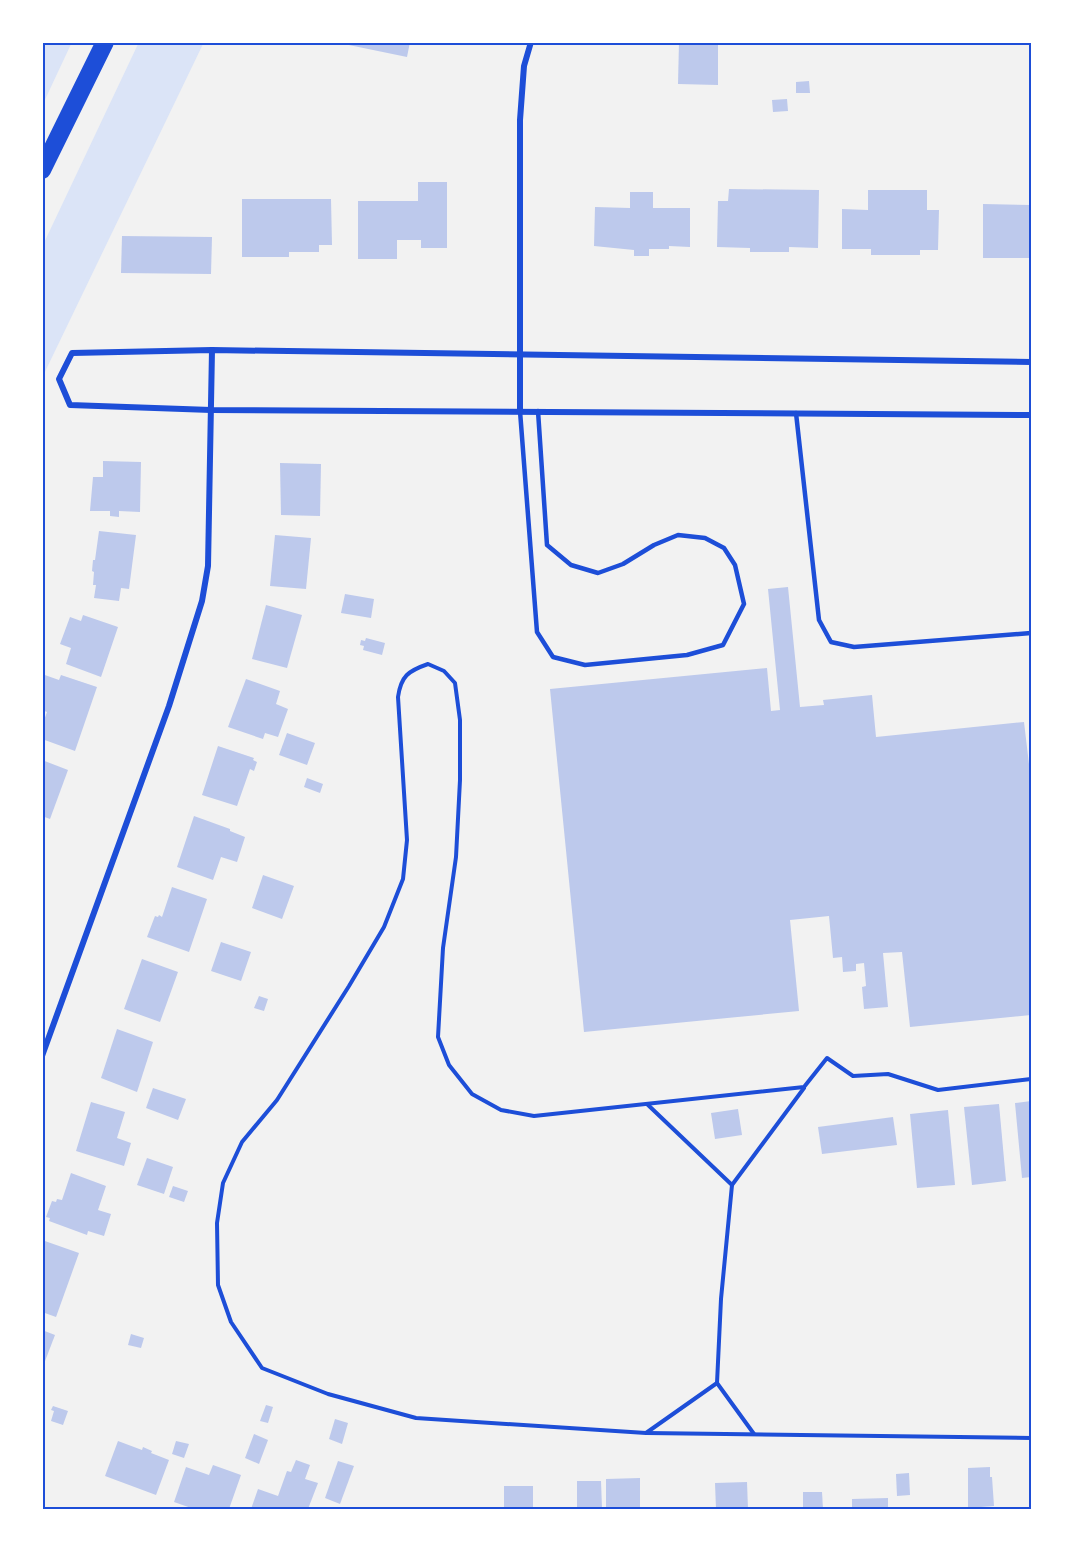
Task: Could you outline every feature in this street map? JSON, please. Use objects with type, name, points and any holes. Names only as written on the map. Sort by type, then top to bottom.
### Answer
[{"type":"highway","points":[[42,170],[105,42]]},
{"type":"street","points":[[520,411],[520,120],[524,66],[531,42]]},
{"type":"street","points":[[42,1056],[169,706],[202,601],[208,566],[212,350]]},
{"type":"street","points":[[1031,362],[212,350],[72,353],[59,379],[70,405],[211,410],[1031,415]]},
{"type":"lane","points":[[520,411],[537,632],[553,657],[585,665],[687,655],[723,645],[744,604],[735,565],[724,548],[705,538],[678,535],[654,545],[623,564],[598,573],[571,565],[547,545],[538,411]]},
{"type":"lane","points":[[796,413],[819,620],[831,642],[854,646],[1031,633]]},
{"type":"path","points":[[804,1087],[534,1116],[501,1110],[472,1094],[449,1065],[438,1037],[442,948],[456,857],[460,720],[455,683],[444,671],[428,664],[416,668],[400,682],[398,697],[407,840],[403,879],[384,927],[349,986],[277,1100],[242,1142],[232,1162],[223,1183],[217,1223],[218,1285],[238,1335],[262,1368],[328,1394],[416,1418],[646,1433],[1031,1438]]},
{"type":"path","points":[[754,1435],[717,1383],[721,1299],[732,1185],[804,1087],[827,1058],[853,1076],[888,1074],[938,1090],[1031,1079]]},
{"type":"path","points":[[646,1104],[732,1185]]},
{"type":"path","points":[[646,1433],[717,1383]]},
{"type":"shaded area","points":[[42,42],[72,42],[42,106]]},
{"type":"shaded area","points":[[139,42],[204,42],[42,378],[42,247]]},
{"type":"building","points":[[345,42],[410,42],[407,57],[344,44]]},
{"type":"building","points":[[679,42],[718,42],[718,85],[678,84]]},
{"type":"building","points":[[809,81],[810,93],[796,93],[796,82]]},
{"type":"building","points":[[787,99],[788,111],[773,112],[772,100]]},
{"type":"building","points":[[418,182],[447,182],[447,248],[421,248],[421,240],[397,240],[397,259],[358,259],[358,201],[418,201]]},
{"type":"building","points":[[729,189],[819,190],[818,248],[789,247],[789,252],[750,252],[750,248],[717,247],[718,201],[728,201]]},
{"type":"building","points":[[868,190],[927,190],[927,210],[939,210],[938,250],[920,250],[920,255],[871,255],[871,249],[842,249],[842,209],[868,210]]},
{"type":"building","points":[[630,192],[653,192],[653,208],[690,208],[690,247],[669,246],[669,249],[649,249],[649,256],[634,256],[634,250],[594,246],[595,207],[630,208]]},
{"type":"building","points":[[242,199],[331,199],[332,245],[319,245],[319,252],[289,252],[289,257],[242,257]]},
{"type":"building","points":[[983,204],[1031,205],[1031,258],[983,258]]},
{"type":"building","points":[[122,236],[212,237],[211,274],[121,273]]},
{"type":"building","points":[[103,461],[141,462],[140,512],[119,511],[119,517],[110,516],[110,511],[90,511],[93,477],[103,477]]},
{"type":"building","points":[[280,463],[321,464],[320,516],[281,515]]},
{"type":"building","points":[[99,531],[136,535],[129,589],[121,588],[119,601],[94,598],[96,585],[93,585],[94,572],[92,571]]},
{"type":"building","points":[[275,535],[311,538],[306,589],[270,586]]},
{"type":"building","points":[[788,587],[800,707],[824,705],[823,700],[872,695],[876,737],[1024,722],[1031,781],[1031,1015],[910,1027],[902,952],[883,953],[888,1007],[864,1009],[862,987],[866,986],[864,963],[856,964],[856,971],[843,972],[842,957],[833,958],[829,916],[790,920],[799,1011],[584,1032],[550,689],[767,668],[771,711],[780,710],[768,589]]},
{"type":"building","points":[[345,594],[374,599],[371,618],[341,613]]},
{"type":"building","points":[[266,605],[302,615],[287,668],[252,659]]},
{"type":"building","points":[[83,615],[118,627],[101,677],[66,664],[71,648],[60,644],[70,617],[81,621]]},
{"type":"building","points":[[366,638],[385,643],[382,655],[363,650],[364,646],[360,645],[361,640],[365,641]]},
{"type":"building","points":[[42,674],[59,680],[61,675],[97,687],[75,751],[42,739],[42,726],[47,712],[42,710]]},
{"type":"building","points":[[246,679],[280,691],[276,704],[288,709],[278,737],[265,733],[263,739],[228,727]]},
{"type":"building","points":[[287,733],[315,743],[307,765],[279,755]]},
{"type":"building","points":[[218,746],[254,758],[253,760],[257,762],[254,771],[250,769],[237,806],[202,795]]},
{"type":"building","points":[[42,760],[68,770],[50,819],[42,816]]},
{"type":"building","points":[[307,778],[323,784],[320,793],[304,787]]},
{"type":"building","points":[[194,816],[245,837],[237,862],[221,857],[213,880],[177,867]]},
{"type":"building","points":[[263,875],[294,886],[282,919],[252,908]]},
{"type":"building","points":[[172,887],[207,899],[189,952],[147,937],[155,916],[162,917]]},
{"type":"building","points":[[221,942],[251,952],[241,981],[211,971]]},
{"type":"building","points":[[142,959],[178,972],[160,1022],[124,1009]]},
{"type":"building","points":[[259,996],[268,999],[264,1011],[254,1008]]},
{"type":"building","points":[[117,1029],[153,1042],[137,1092],[101,1078]]},
{"type":"building","points":[[153,1088],[186,1099],[178,1120],[146,1108]]},
{"type":"building","points":[[1031,1101],[1031,1177],[1022,1178],[1015,1103]]},
{"type":"building","points":[[91,1102],[125,1112],[117,1138],[131,1143],[124,1166],[76,1151]]},
{"type":"building","points":[[999,1104],[1006,1181],[972,1185],[964,1107]]},
{"type":"building","points":[[738,1109],[742,1135],[715,1139],[711,1113]]},
{"type":"building","points":[[948,1110],[955,1185],[917,1188],[910,1114]]},
{"type":"building","points":[[893,1117],[897,1145],[822,1154],[818,1127]]},
{"type":"building","points":[[147,1158],[173,1167],[164,1194],[137,1185]]},
{"type":"building","points":[[71,1173],[106,1186],[98,1210],[111,1214],[104,1236],[88,1231],[87,1235],[49,1221],[50,1218],[46,1217],[52,1201],[62,1200]]},
{"type":"building","points":[[173,1186],[188,1191],[184,1202],[169,1197]]},
{"type":"building","points":[[42,1240],[79,1253],[56,1317],[42,1312]]},
{"type":"building","points":[[42,1330],[55,1335],[42,1369]]},
{"type":"building","points":[[131,1334],[144,1338],[141,1348],[128,1345]]},
{"type":"building","points":[[266,1405],[273,1407],[268,1423],[260,1421]]},
{"type":"building","points":[[53,1406],[68,1411],[63,1425],[51,1421]]},
{"type":"building","points":[[335,1419],[348,1423],[342,1444],[329,1439]]},
{"type":"building","points":[[254,1434],[268,1440],[259,1464],[245,1458]]},
{"type":"building","points":[[118,1441],[142,1450],[143,1447],[169,1460],[156,1495],[105,1476]]},
{"type":"building","points":[[176,1441],[189,1444],[184,1458],[172,1454]]},
{"type":"building","points":[[296,1460],[310,1465],[305,1479],[318,1483],[308,1509],[251,1509],[258,1489],[278,1496],[287,1471],[291,1472]]},
{"type":"building","points":[[338,1461],[354,1466],[340,1504],[325,1498]]},
{"type":"building","points":[[213,1465],[241,1475],[229,1509],[194,1509],[174,1502],[186,1467],[209,1475]]},
{"type":"building","points":[[990,1467],[994,1506],[968,1508],[968,1468]]},
{"type":"building","points":[[909,1473],[910,1495],[897,1496],[896,1474]]},
{"type":"building","points":[[640,1478],[640,1509],[606,1509],[606,1479]]},
{"type":"building","points":[[577,1481],[601,1481],[602,1508],[577,1509]]},
{"type":"building","points":[[747,1482],[748,1509],[716,1509],[715,1483]]},
{"type":"building","points":[[504,1486],[533,1486],[533,1509],[504,1509]]},
{"type":"building","points":[[803,1492],[822,1492],[823,1509],[803,1509]]},
{"type":"building","points":[[888,1498],[888,1509],[852,1509],[852,1499]]}]
